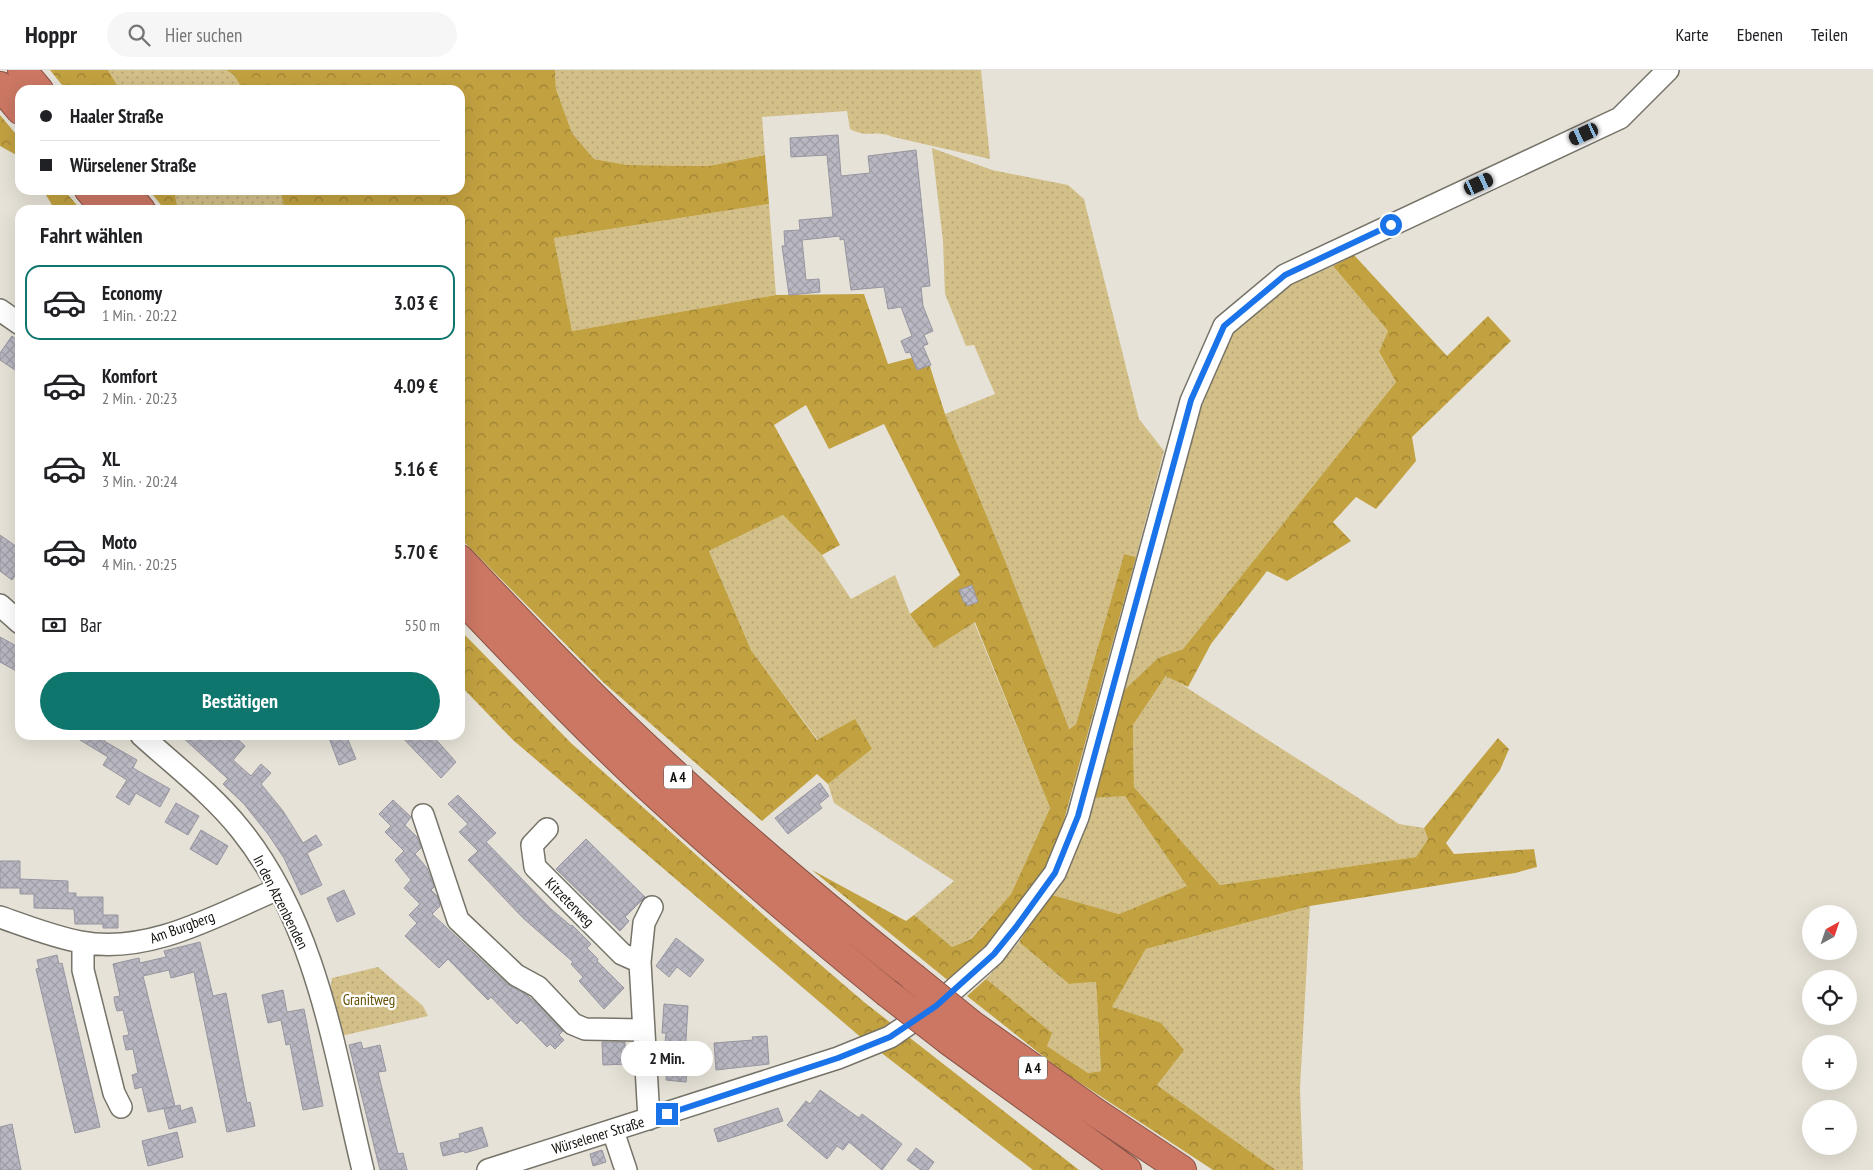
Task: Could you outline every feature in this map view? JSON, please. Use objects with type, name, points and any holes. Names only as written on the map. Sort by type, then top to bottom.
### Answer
[{"type":"highway","points":[[22,70],[35,85]]},
{"type":"highway","points":[[0,86],[15,104]]},
{"type":"highway","points":[[93,195],[102,205]]},
{"type":"highway","points":[[128,195],[137,205]]},
{"type":"highway","name":"A 4","points":[[465,563],[547,651],[675,775],[814,897],[971,1024],[1095,1112],[1182,1170]]},
{"type":"highway","name":"A 4","points":[[465,602],[534,674],[659,797],[793,916],[949,1041],[1127,1170]]},
{"type":"street","name":"Würselener Straße","points":[[488,1170],[787,1076],[890,1037],[936,1006],[973,974],[1016,927],[1055,873],[1078,816],[1191,400],[1224,326],[1285,275],[1620,118],[1668,70]]},
{"type":"street","points":[[0,310],[15,320]]},
{"type":"street","points":[[0,605],[15,618]]},
{"type":"street","name":"In den Atzenbenden","points":[[146,740],[219,806],[241,830],[278,889],[299,931],[314,968],[362,1170]]},
{"type":"street","points":[[423,815],[458,920],[516,975],[538,987],[573,1024],[584,1029],[643,1030]]},
{"type":"street","name":"Kitzeterweg","points":[[547,829],[532,845],[535,867],[622,954],[640,962]]},
{"type":"street","name":"Am Burgberg","points":[[0,917],[82,943],[121,945],[154,939],[278,889]]},
{"type":"street","points":[[649,1119],[640,962],[644,923],[652,907]]},
{"type":"street","points":[[82,943],[83,970],[114,1093],[121,1107]]},
{"type":"street","points":[[613,1130],[626,1170]]},
{"type":"green space","points":[[50,70],[108,70],[117,85],[62,85]]},
{"type":"green space","points":[[108,70],[226,70],[234,75],[240,85],[117,85]]},
{"type":"green space","points":[[226,70],[555,70],[556,89],[572,133],[594,159],[628,165],[708,166],[765,155],[769,204],[554,238],[572,331],[776,295],[864,294],[888,364],[926,354],[945,414],[1006,563],[1069,729],[1076,724],[1124,554],[1136,557],[1055,853],[1009,926],[950,982],[812,870],[906,921],[914,915],[952,947],[971,939],[1011,894],[1050,808],[975,622],[934,648],[910,614],[960,575],[884,424],[829,449],[806,405],[774,425],[840,545],[822,555],[783,515],[709,551],[751,650],[817,740],[855,719],[872,749],[828,784],[817,774],[762,821],[604,683],[465,543],[465,205],[284,205],[281,195],[465,195],[465,85],[240,85],[234,75]]},
{"type":"green space","points":[[555,70],[981,70],[990,159],[887,135],[857,132],[850,129],[847,111],[762,117],[765,155],[708,166],[628,165],[594,159],[572,133],[556,89]]},
{"type":"green space","points":[[0,115],[15,133],[15,154],[0,146]]},
{"type":"green space","points":[[932,148],[992,170],[1068,185],[1084,199],[1139,419],[1164,451],[1136,557],[1124,554],[1076,724],[1068,729],[1006,563],[945,414],[995,394],[974,345],[966,346],[945,294],[943,241]]},
{"type":"green space","points":[[46,195],[68,195],[77,205],[52,205]]},
{"type":"green space","points":[[153,195],[175,195],[177,205],[161,205]]},
{"type":"green space","points":[[175,195],[281,195],[284,205],[177,205]]},
{"type":"green space","points":[[769,204],[776,295],[572,331],[554,238]]},
{"type":"green space","points":[[1354,255],[1447,356],[1488,316],[1511,341],[1412,437],[1416,461],[1376,509],[1356,497],[1333,522],[1351,541],[1287,581],[1267,571],[1211,644],[1188,687],[1166,676],[1133,725],[1134,787],[1220,885],[1416,857],[1428,839],[1424,828],[1498,738],[1509,749],[1500,770],[1446,843],[1454,854],[1534,849],[1537,867],[1515,873],[1310,906],[1146,949],[1112,1007],[1161,1023],[1184,1050],[1157,1085],[1276,1170],[1213,1170],[1062,1071],[967,996],[986,979],[1052,1033],[1047,1046],[1088,1073],[1101,1071],[1096,982],[1069,984],[1019,942],[1049,894],[1119,914],[1187,886],[1125,796],[1087,798],[1118,696],[1158,658],[1183,649],[1396,382],[1379,352],[1388,331],[1333,266]]},
{"type":"green space","points":[[1333,266],[1388,331],[1379,353],[1396,382],[1183,649],[1158,658],[1118,696],[1213,367],[1236,323],[1280,289]]},
{"type":"green space","points":[[783,515],[822,555],[851,599],[895,575],[910,614],[974,622],[1050,808],[1011,894],[970,939],[952,947],[914,915],[954,881],[834,803],[828,784],[872,749],[818,740],[751,650],[709,551]]},
{"type":"green space","points":[[465,635],[571,743],[787,936],[864,1002],[1079,1170],[1033,1170],[857,1034],[513,740],[465,690]]},
{"type":"green space","points":[[1167,675],[1399,824],[1424,828],[1428,839],[1416,857],[1220,885],[1134,787],[1133,725]]},
{"type":"green space","points":[[1125,795],[1188,886],[1119,914],[1049,894],[1087,798]]},
{"type":"green space","points":[[1310,906],[1300,1089],[1303,1170],[1276,1170],[1157,1085],[1112,1007],[1146,949]]},
{"type":"green space","points":[[1019,942],[1069,984],[1096,982],[1101,1071],[1088,1073],[1047,1046],[986,979]]},
{"type":"green space","name":"Granitweg","points":[[378,967],[423,1006],[428,1016],[341,1036],[330,990],[332,978]]},
{"type":"building","points":[[838,135],[841,176],[870,173],[868,156],[916,150],[930,286],[921,287],[923,306],[933,331],[924,335],[928,344],[923,346],[931,365],[917,370],[910,352],[906,353],[901,341],[912,336],[901,307],[888,309],[884,287],[851,290],[844,239],[840,240],[840,236],[802,240],[806,280],[819,279],[820,292],[789,295],[782,246],[785,246],[784,231],[800,230],[799,220],[833,217],[827,155],[791,157],[790,138]]},
{"type":"building","points":[[12,336],[15,338],[15,370],[0,360],[0,353]]},
{"type":"building","points":[[0,535],[15,546],[15,576],[12,580],[0,571]]},
{"type":"building","points":[[972,585],[978,602],[967,606],[959,590]]},
{"type":"building","points":[[0,637],[15,645],[15,670],[0,662]]},
{"type":"building","points":[[80,740],[104,740],[137,760],[133,768],[170,789],[160,807],[136,793],[129,805],[116,797],[127,780],[103,765],[108,757]]},
{"type":"building","points":[[185,740],[238,740],[245,746],[233,760],[251,776],[261,764],[271,773],[261,784],[283,811],[303,843],[316,835],[322,845],[307,853],[322,885],[301,895],[284,858],[268,834],[244,804],[223,784],[228,779]]},
{"type":"building","points":[[330,740],[348,740],[356,759],[339,765]]},
{"type":"building","points":[[405,740],[436,740],[456,762],[441,778]]},
{"type":"building","points":[[820,783],[829,796],[819,804],[822,808],[788,834],[775,818]]},
{"type":"building","points":[[458,795],[496,833],[486,842],[551,909],[572,925],[591,944],[587,948],[624,988],[604,1009],[579,981],[583,977],[571,964],[573,962],[523,918],[468,860],[478,851],[459,832],[468,824],[448,804]]},
{"type":"building","points":[[393,800],[411,817],[405,825],[417,837],[421,848],[415,854],[427,868],[434,887],[431,890],[437,896],[440,906],[432,914],[507,984],[527,995],[563,1031],[559,1035],[564,1040],[555,1049],[550,1044],[547,1047],[521,1020],[517,1024],[491,997],[488,1000],[448,959],[439,968],[405,936],[417,923],[409,915],[420,904],[404,888],[411,880],[395,860],[404,851],[385,832],[391,826],[379,814]]},
{"type":"building","points":[[176,803],[199,816],[188,835],[165,822]]},
{"type":"building","points":[[201,830],[228,846],[217,865],[190,849]]},
{"type":"building","points":[[586,839],[645,897],[625,917],[629,921],[620,931],[556,869]]},
{"type":"building","points":[[0,861],[20,861],[20,879],[68,881],[68,893],[76,893],[76,897],[103,897],[103,915],[118,915],[118,928],[103,928],[103,924],[75,924],[74,909],[34,908],[34,894],[20,894],[20,888],[0,888]]},
{"type":"building","points":[[344,890],[355,914],[337,922],[327,898]]},
{"type":"building","points":[[676,938],[704,960],[690,977],[677,967],[669,977],[656,966]]},
{"type":"building","points":[[200,942],[213,996],[226,993],[247,1103],[250,1102],[255,1126],[227,1132],[194,972],[171,978],[169,970],[143,976],[175,1106],[148,1112],[142,1087],[135,1089],[132,1075],[138,1073],[133,1049],[126,1050],[123,1036],[129,1035],[123,1010],[117,1011],[115,1004],[114,997],[120,996],[113,964],[139,958],[140,963],[166,957],[164,951]]},
{"type":"building","points":[[57,955],[59,964],[62,963],[100,1127],[75,1133],[36,969],[39,968],[37,960]]},
{"type":"building","points":[[283,990],[287,1012],[304,1009],[323,1106],[303,1110],[290,1044],[286,1045],[281,1020],[268,1023],[262,995]]},
{"type":"building","points":[[664,1004],[688,1006],[685,1056],[688,1057],[686,1082],[666,1080],[668,1055],[664,1055],[666,1033],[662,1033]]},
{"type":"building","points":[[767,1036],[769,1064],[716,1070],[714,1043],[753,1040],[752,1037]]},
{"type":"building","points":[[361,1042],[363,1049],[380,1045],[386,1071],[378,1072],[398,1154],[403,1153],[407,1170],[380,1170],[349,1045]]},
{"type":"building","points":[[602,1042],[625,1042],[626,1064],[603,1065]]},
{"type":"building","points":[[820,1090],[859,1118],[862,1114],[902,1144],[882,1170],[849,1142],[843,1150],[837,1146],[827,1159],[787,1125],[806,1101],[810,1104]]},
{"type":"building","points":[[180,1105],[181,1111],[192,1107],[196,1122],[169,1129],[164,1109]]},
{"type":"building","points":[[778,1108],[783,1121],[718,1142],[714,1129]]},
{"type":"building","points":[[12,1124],[21,1170],[0,1170],[0,1127]]},
{"type":"building","points":[[482,1127],[488,1146],[465,1153],[464,1151],[443,1156],[440,1143],[460,1138],[459,1134]]},
{"type":"building","points":[[177,1132],[183,1157],[148,1166],[142,1141]]},
{"type":"building","points":[[916,1148],[934,1162],[928,1170],[921,1170],[907,1160]]},
{"type":"building","points":[[602,1150],[606,1162],[593,1166],[590,1154]]},
{"type":"route","points":[[667,1114],[793,1074],[890,1037],[936,1006],[973,974],[994,954],[1016,927],[1055,873],[1078,816],[1191,400],[1224,326],[1285,275],[1391,225]]}]
